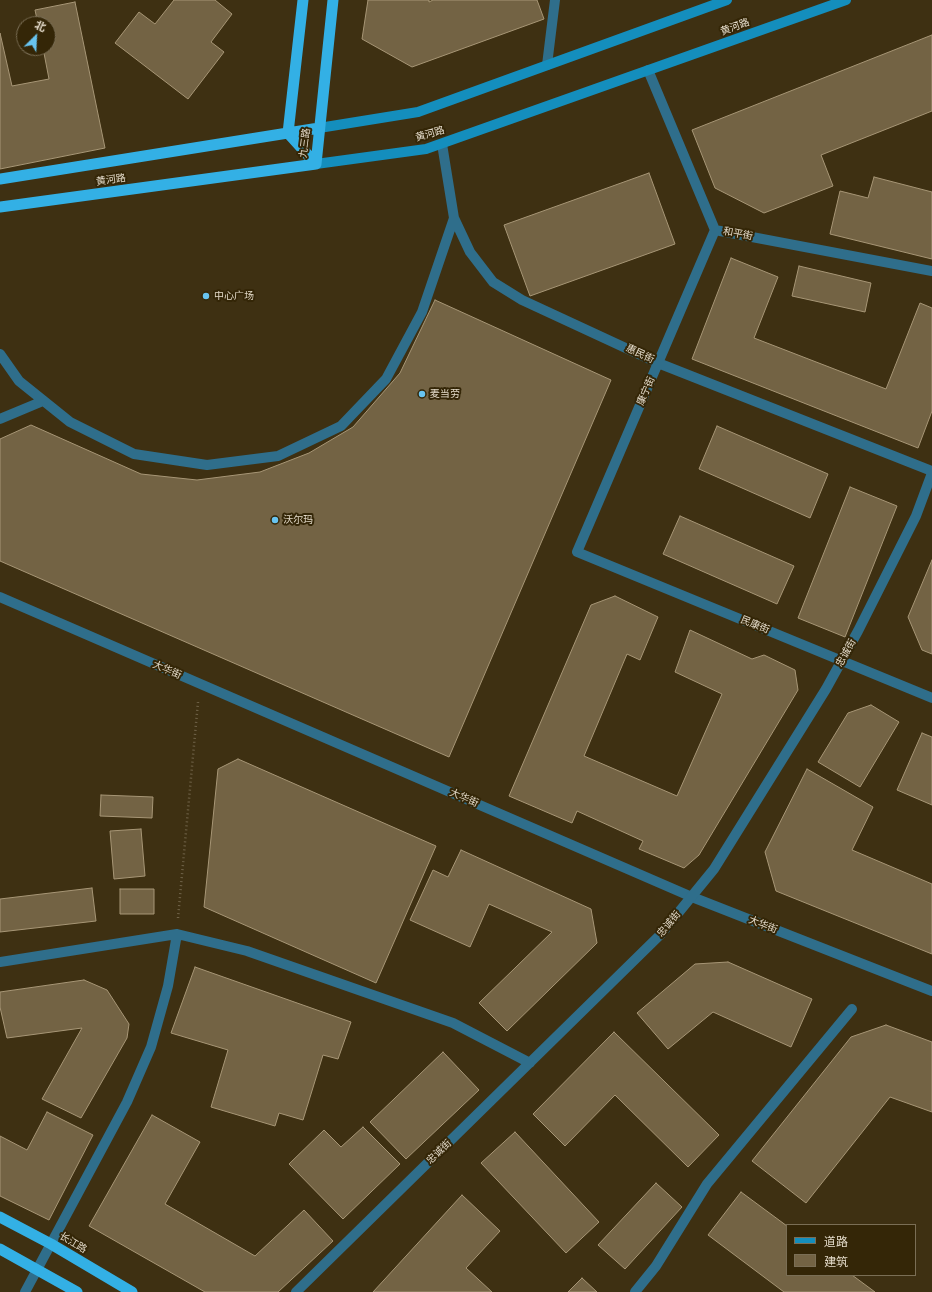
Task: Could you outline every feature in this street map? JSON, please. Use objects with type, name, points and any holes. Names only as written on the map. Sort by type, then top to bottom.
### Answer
[{"type":"highway","name":"九三路","points":[[303,0],[288,133],[316,164]]},
{"type":"highway","name":"九三路","points":[[316,164],[333,0]]},
{"type":"highway","name":"黄河路","points":[[0,179],[320,128]]},
{"type":"highway","name":"黄河路","points":[[0,207],[316,164]]},
{"type":"highway","name":"长江路","points":[[0,1217],[51,1244],[132,1292]]},
{"type":"highway","points":[[0,1250],[38,1269],[77,1292]]},
{"type":"main road","name":"黄河路","points":[[320,128],[418,112],[727,0]]},
{"type":"main road","name":"黄河路","points":[[316,164],[426,149],[846,0]]},
{"type":"street","points":[[547,65],[556,0]]},
{"type":"street","name":"和平街","points":[[648,70],[715,230],[932,271]]},
{"type":"street","name":"惠民街","points":[[442,144],[454,218],[470,252],[493,282],[522,300],[658,363],[932,472]]},
{"type":"street","points":[[0,354],[19,381],[70,422],[134,454],[207,465],[278,456],[341,426],[386,379],[422,312],[454,218]]},
{"type":"street","name":"康宁街","points":[[577,552],[715,230]]},
{"type":"street","points":[[0,419],[43,401]]},
{"type":"street","name":"忠诚街","points":[[296,1292],[661,934],[714,869],[858,631],[916,516],[932,472]]},
{"type":"street","name":"民康街","points":[[577,552],[932,698]]},
{"type":"street","name":"大华街","points":[[0,597],[692,897],[932,991]]},
{"type":"street","points":[[0,962],[176,934],[247,951],[453,1023],[530,1063]]},
{"type":"street","points":[[25,1292],[127,1102],[151,1047],[168,986],[176,934]]},
{"type":"street","points":[[635,1292],[656,1266],[706,1184],[852,1009]]},
{"type":"path","points":[[176,934],[199,684]]},
{"type":"building","points":[[174,0],[215,0],[232,14],[211,42],[224,52],[188,99],[115,43],[139,12],[155,24]]},
{"type":"building","points":[[368,0],[429,0],[429,2],[433,0],[537,0],[544,19],[412,67],[362,39]]},
{"type":"building","points":[[75,2],[105,148],[0,169],[0,33],[12,86],[49,79],[45,56],[56,56],[56,16],[36,16],[35,10]]},
{"type":"building","points":[[932,35],[932,111],[821,155],[833,186],[764,213],[715,188],[692,130]]},
{"type":"building","points":[[649,173],[675,244],[530,296],[504,225]]},
{"type":"building","points":[[874,177],[932,192],[932,259],[830,234],[840,191],[868,198]]},
{"type":"building","points":[[731,258],[778,277],[754,338],[886,389],[920,303],[932,308],[932,411],[918,448],[692,359]]},
{"type":"building","points":[[799,266],[871,283],[865,312],[792,296]]},
{"type":"building","name":"沃尔玛","points":[[435,300],[611,380],[449,757],[0,561],[0,439],[31,425],[141,474],[197,480],[260,472],[309,453],[353,427],[400,373]]},
{"type":"building","points":[[717,426],[828,474],[810,518],[699,469]]},
{"type":"building","points":[[850,487],[897,506],[845,637],[798,618]]},
{"type":"building","points":[[680,516],[794,566],[777,604],[663,554]]},
{"type":"building","points":[[932,560],[932,654],[922,650],[908,617]]},
{"type":"building","points":[[615,596],[658,617],[640,660],[627,654],[584,756],[677,796],[722,694],[675,672],[690,630],[752,659],[764,655],[795,670],[798,690],[699,855],[684,868],[639,849],[643,841],[577,811],[572,823],[509,796],[591,605]]},
{"type":"building","points":[[871,705],[899,722],[860,787],[818,762],[848,713]]},
{"type":"building","points":[[922,733],[932,737],[932,805],[897,790]]},
{"type":"building","points":[[238,759],[436,846],[376,983],[204,907],[218,769]]},
{"type":"building","points":[[807,769],[873,807],[852,850],[932,884],[932,954],[776,891],[765,852]]},
{"type":"building","points":[[101,795],[153,797],[152,818],[100,816]]},
{"type":"building","points":[[141,829],[145,876],[114,879],[110,831]]},
{"type":"building","points":[[461,850],[591,909],[597,943],[507,1031],[479,1003],[552,932],[489,904],[470,947],[410,920],[433,870],[448,877]]},
{"type":"building","points":[[92,888],[96,921],[0,932],[0,899]]},
{"type":"building","points":[[120,889],[154,889],[154,914],[120,914]]},
{"type":"building","points":[[728,962],[812,999],[791,1047],[713,1012],[668,1049],[637,1013],[695,964]]},
{"type":"building","points":[[195,967],[351,1022],[338,1059],[323,1055],[303,1120],[279,1113],[275,1126],[211,1107],[228,1050],[171,1033]]},
{"type":"building","points":[[84,980],[107,990],[129,1024],[127,1038],[81,1118],[42,1099],[82,1028],[7,1038],[0,1007],[0,992]]},
{"type":"building","points":[[886,1025],[932,1042],[932,1112],[890,1097],[806,1203],[752,1161],[851,1037]]},
{"type":"building","points":[[614,1032],[719,1135],[688,1167],[615,1095],[565,1146],[533,1114]]},
{"type":"building","points":[[443,1052],[479,1090],[406,1159],[370,1122]]},
{"type":"building","points":[[47,1112],[93,1135],[49,1220],[0,1196],[0,1136],[27,1150]]},
{"type":"building","points":[[152,1115],[200,1142],[165,1204],[255,1256],[304,1210],[333,1241],[278,1292],[205,1292],[89,1226]]},
{"type":"building","points":[[363,1127],[400,1164],[343,1219],[289,1164],[324,1130],[341,1147]]},
{"type":"building","points":[[515,1132],[599,1222],[566,1253],[481,1163]]},
{"type":"building","points":[[656,1183],[682,1207],[625,1269],[598,1245]]},
{"type":"building","points":[[741,1192],[786,1225],[786,1276],[853,1276],[875,1292],[784,1292],[708,1235]]},
{"type":"building","points":[[462,1195],[500,1231],[466,1268],[492,1292],[373,1292]]},
{"type":"building","points":[[582,1278],[597,1292],[568,1292]]},
{"type":"place","name":"中心广场","points":[[206,296]]},
{"type":"place","name":"麦当劳","points":[[422,394]]},
{"type":"place","name":"沃尔玛","points":[[275,520]]}]
